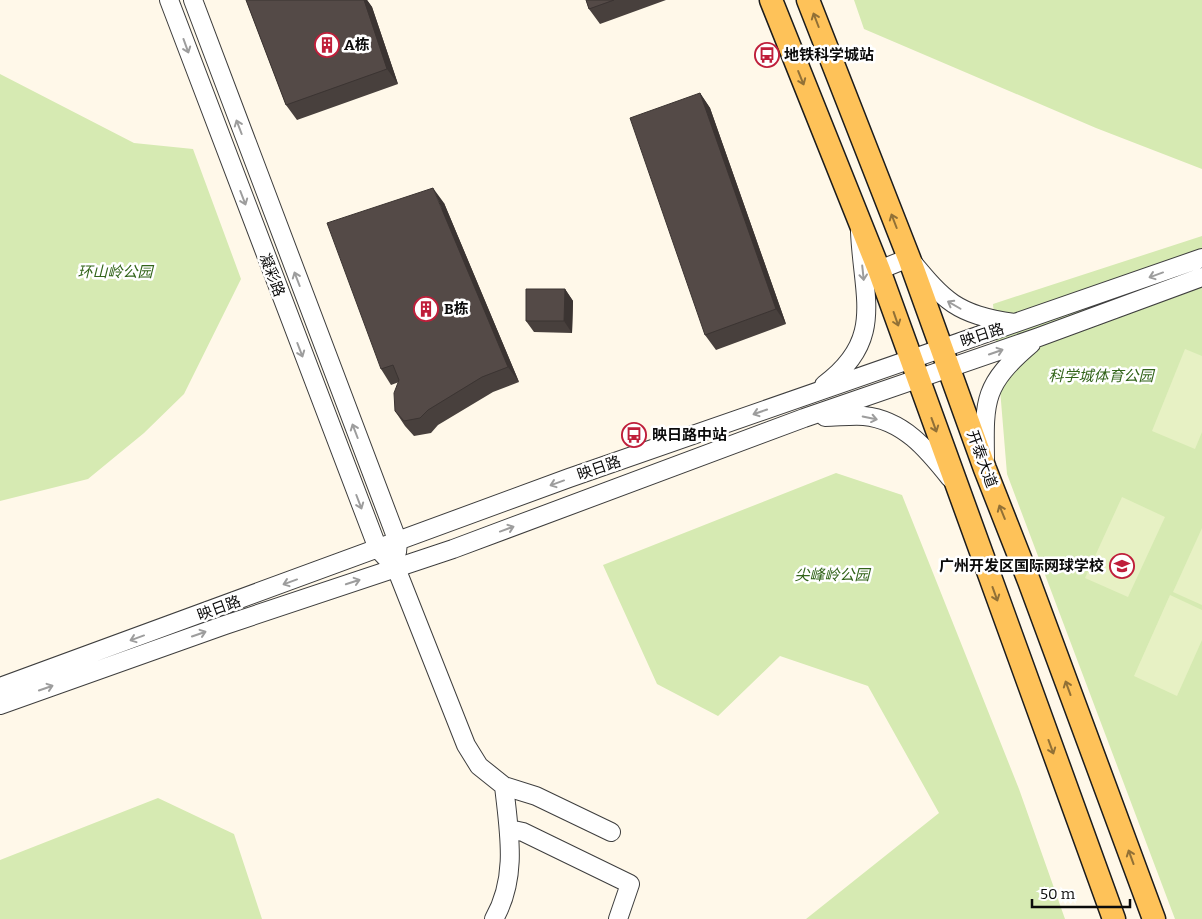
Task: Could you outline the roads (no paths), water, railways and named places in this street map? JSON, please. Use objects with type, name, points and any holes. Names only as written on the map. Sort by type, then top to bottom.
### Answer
[{"type":"main road","points":[[770,0],[879,270],[1114,919]]},
{"type":"main road","name":"开泰大道","points":[[808,0],[909,258],[984,469],[1029,581],[1154,919]]},
{"type":"street","name":"凝彩路","points":[[169,0],[378,550]]},
{"type":"street","name":"凝彩路","points":[[193,0],[398,542]]},
{"type":"street","points":[[806,396],[823,386],[850,364],[858,350],[867,323],[868,308],[862,272],[860,224]]},
{"type":"street","points":[[879,270],[909,258],[940,296],[953,305],[986,319],[1017,324]]},
{"type":"street","name":"映日路","points":[[946,358],[1017,324],[1202,258]]},
{"type":"street","name":"映日路","points":[[0,687],[378,550],[577,475],[806,396],[914,369],[946,358],[1039,337],[1202,277]]},
{"type":"street","points":[[984,469],[986,405],[993,385],[1007,364],[1039,337]]},
{"type":"street","name":"映日路","points":[[0,704],[461,546],[804,418],[914,369]]},
{"type":"street","points":[[804,418],[861,416],[887,422],[924,445],[955,483]]},
{"type":"street","points":[[396,568],[398,542]]},
{"type":"street","points":[[378,550],[396,568],[466,745],[479,766],[504,786],[536,796],[611,832]]},
{"type":"street","points":[[494,919],[505,899],[512,848],[504,786]]},
{"type":"street","points":[[509,829],[523,832],[630,884],[618,919]]},
{"type":"place","name":"A栋","points":[[327,45]]},
{"type":"place","name":"地铁科学城站","points":[[767,55]]},
{"type":"place","name":"B栋","points":[[426,309]]},
{"type":"place","name":"映日路中站","points":[[634,435]]},
{"type":"place","name":"广州开发区国际网球学校","points":[[1122,566]]},
{"type":"park label","name":"环山岭公园","points":[[115,272]]},
{"type":"park label","name":"科学城体育公园","points":[[1101,376]]},
{"type":"park label","name":"尖峰岭公园","points":[[832,575]]}]
